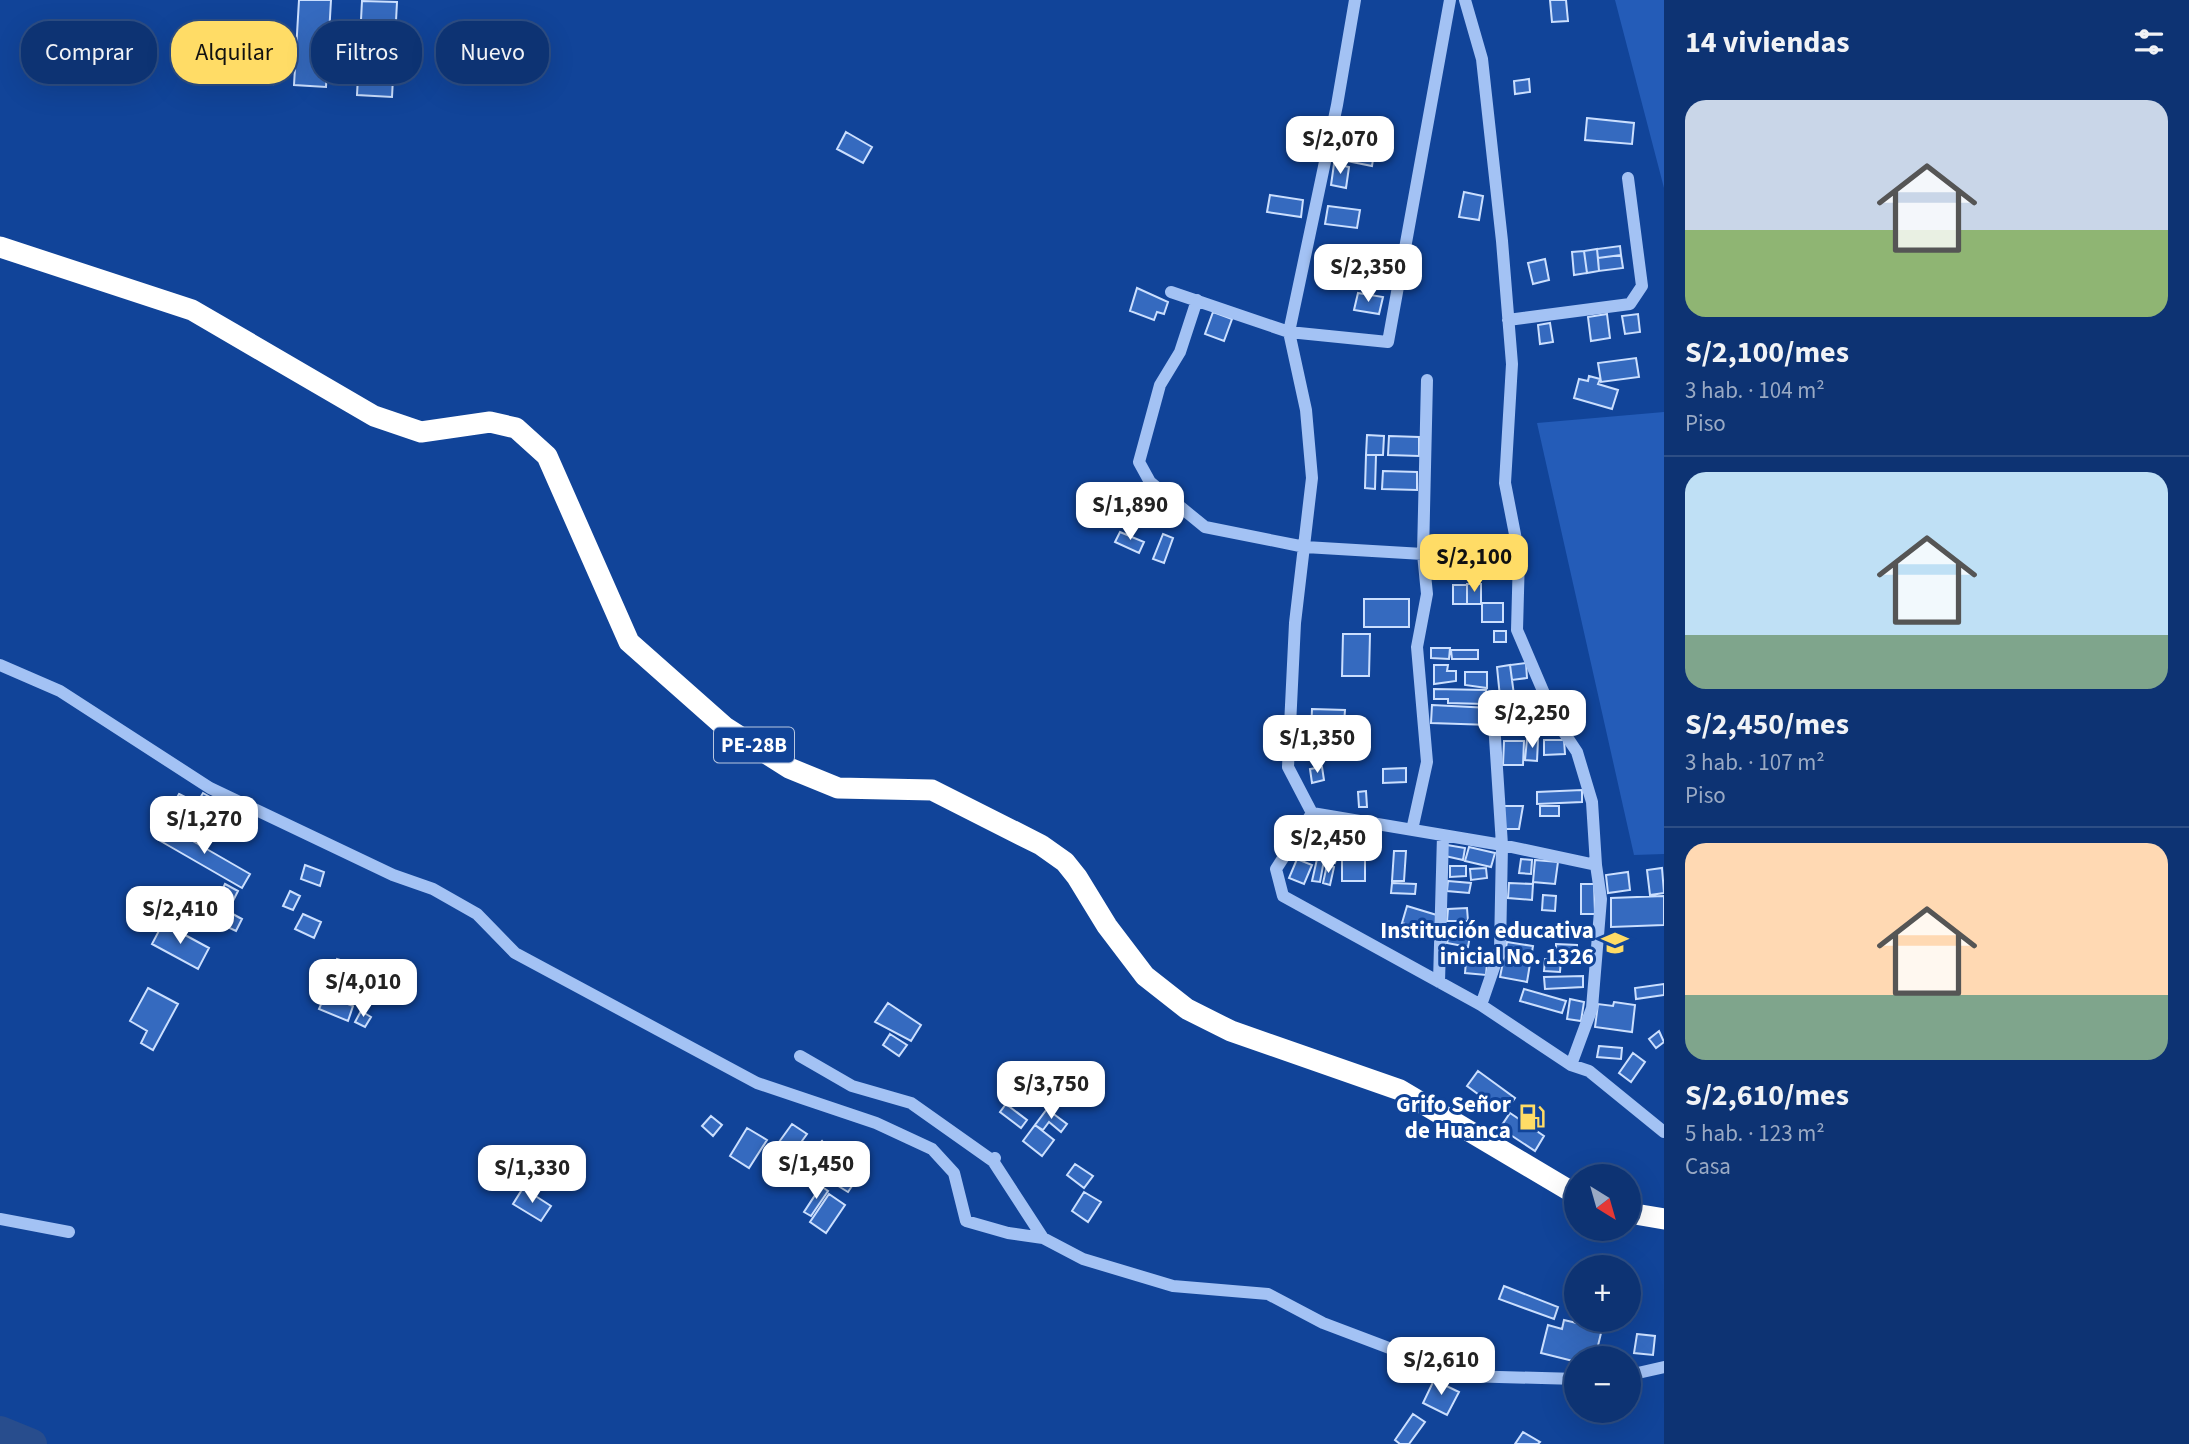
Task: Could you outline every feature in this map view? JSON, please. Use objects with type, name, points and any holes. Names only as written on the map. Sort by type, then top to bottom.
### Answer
[{"type":"highway","name":"PE-28B","points":[[0,247],[192,310],[374,416],[421,432],[490,422],[516,428],[547,456],[629,642],[725,727],[789,768],[838,788],[932,790],[1041,845],[1065,862],[1077,877],[1107,926],[1145,976],[1187,1009],[1231,1031],[1400,1090],[1564,1187]]},
{"type":"highway","points":[[1642,1215],[1664,1219]]},
{"type":"street","points":[[1312,813],[1288,767],[1295,623],[1312,478],[1306,410],[1289,332],[1337,105],[1355,0]]},
{"type":"street","points":[[1171,292],[1289,332],[1388,342],[1450,0]]},
{"type":"street","points":[[1465,0],[1482,59],[1512,363],[1505,483],[1519,555],[1517,630],[1555,719],[1577,752],[1592,802],[1601,898],[1592,1008],[1571,1065]]},
{"type":"street","points":[[1508,320],[1630,304],[1637,297],[1643,286],[1628,178]]},
{"type":"street","points":[[1197,300],[1180,352],[1160,385],[1139,462],[1150,482],[1205,527],[1305,547],[1423,554],[1519,555]]},
{"type":"street","points":[[1412,830],[1427,762],[1417,647],[1427,594],[1423,554],[1427,380]]},
{"type":"street","points":[[0,665],[60,691],[210,788],[393,875],[433,889],[477,914],[514,953],[558,974],[757,1083],[876,1123],[932,1149],[954,1173],[966,1221],[1008,1233],[1043,1238],[1083,1259],[1173,1286],[1268,1294],[1335,1328],[1463,1376],[1564,1379]]},
{"type":"street","points":[[1481,1005],[1500,950],[1502,845],[1493,707]]},
{"type":"street","points":[[1312,813],[1502,845],[1597,865]]},
{"type":"street","points":[[1312,813],[1276,869],[1283,896],[1481,1005],[1571,1065],[1589,1071],[1664,1132]]},
{"type":"street","points":[[1439,982],[1443,835]]},
{"type":"street","points":[[800,1056],[852,1086],[911,1103],[994,1160],[1043,1238]]},
{"type":"street","points":[[0,1219],[69,1232]]},
{"type":"street","points":[[1641,1372],[1664,1367]]},
{"type":"shaded area","points":[[1615,0],[1664,0],[1664,188]]},
{"type":"shaded area","points":[[1664,412],[1664,854],[1634,855],[1537,423]]},
{"type":"building","points":[[299,0],[331,0],[330,21],[311,21],[311,84],[326,84],[326,87],[294,85],[297,84]]},
{"type":"building","points":[[1550,0],[1566,0],[1568,21],[1552,22]]},
{"type":"building","points":[[362,1],[397,2],[396,21],[361,21]]},
{"type":"building","points":[[1529,79],[1530,92],[1515,94],[1514,81]]},
{"type":"building","points":[[358,84],[393,84],[392,97],[357,95]]},
{"type":"building","points":[[1587,118],[1634,123],[1632,144],[1585,140]]},
{"type":"building","points":[[1307,121],[1323,124],[1319,145],[1303,142]]},
{"type":"building","points":[[846,132],[872,147],[863,163],[837,149]]},
{"type":"building","points":[[1336,140],[1375,147],[1372,166],[1332,158]]},
{"type":"building","points":[[1334,164],[1349,167],[1346,188],[1331,185]]},
{"type":"building","points":[[1464,192],[1483,196],[1479,220],[1459,217]]},
{"type":"building","points":[[1270,195],[1303,200],[1301,217],[1267,212]]},
{"type":"building","points":[[1328,206],[1360,210],[1357,228],[1325,224]]},
{"type":"building","points":[[1620,246],[1621,255],[1598,258],[1597,249]]},
{"type":"building","points":[[1597,249],[1599,271],[1587,273],[1584,251]]},
{"type":"building","points":[[1584,251],[1587,273],[1574,275],[1572,252]]},
{"type":"building","points":[[1621,255],[1623,268],[1599,271],[1598,258]]},
{"type":"building","points":[[1545,259],[1549,280],[1533,284],[1528,263]]},
{"type":"building","points":[[1137,288],[1168,302],[1164,314],[1157,312],[1154,320],[1130,311]]},
{"type":"building","points":[[1358,293],[1383,297],[1379,314],[1354,310]]},
{"type":"building","points":[[1213,312],[1232,319],[1224,341],[1205,334]]},
{"type":"building","points":[[1607,314],[1610,338],[1591,341],[1588,317]]},
{"type":"building","points":[[1638,314],[1640,332],[1625,334],[1622,316]]},
{"type":"building","points":[[1550,323],[1553,342],[1540,344],[1538,325]]},
{"type":"building","points":[[1636,358],[1639,377],[1601,382],[1598,363]]},
{"type":"building","points":[[1589,376],[1600,379],[1598,384],[1618,390],[1612,409],[1574,398],[1579,379],[1588,381]]},
{"type":"building","points":[[1367,435],[1384,436],[1383,455],[1366,455]]},
{"type":"building","points":[[1389,436],[1419,437],[1419,456],[1388,455]]},
{"type":"building","points":[[1366,455],[1376,455],[1375,489],[1365,488]]},
{"type":"building","points":[[1383,471],[1417,472],[1417,490],[1382,489]]},
{"type":"building","points":[[1120,532],[1144,542],[1139,553],[1115,542]]},
{"type":"building","points":[[1163,534],[1173,538],[1164,563],[1153,559]]},
{"type":"building","points":[[1467,584],[1481,584],[1481,604],[1467,604]]},
{"type":"building","points":[[1453,585],[1467,585],[1467,604],[1453,604]]},
{"type":"building","points":[[1364,599],[1409,599],[1409,627],[1364,627]]},
{"type":"building","points":[[1482,603],[1503,603],[1503,622],[1482,622]]},
{"type":"building","points":[[1494,631],[1506,631],[1506,642],[1494,642]]},
{"type":"building","points":[[1343,634],[1370,634],[1369,676],[1342,676]]},
{"type":"building","points":[[1431,648],[1450,648],[1449,659],[1431,658]]},
{"type":"building","points":[[1451,650],[1478,650],[1478,659],[1452,659]]},
{"type":"building","points":[[1526,663],[1527,678],[1512,680],[1510,665]]},
{"type":"building","points":[[1434,665],[1448,665],[1447,671],[1456,671],[1456,681],[1434,684]]},
{"type":"building","points":[[1510,665],[1514,695],[1500,697],[1497,667]]},
{"type":"building","points":[[1465,672],[1487,672],[1487,688],[1465,685]]},
{"type":"building","points":[[1434,689],[1486,690],[1485,704],[1448,703],[1448,699],[1434,699]]},
{"type":"building","points":[[1432,705],[1490,708],[1490,725],[1431,723]]},
{"type":"building","points":[[1312,709],[1345,710],[1344,724],[1359,725],[1358,735],[1311,733]]},
{"type":"building","points":[[1527,739],[1538,740],[1537,761],[1525,760]]},
{"type":"building","points":[[1544,740],[1564,740],[1565,754],[1544,755]]},
{"type":"building","points":[[1504,741],[1524,741],[1523,765],[1503,765]]},
{"type":"building","points":[[1322,767],[1324,780],[1312,783],[1310,769]]},
{"type":"building","points":[[1406,768],[1406,782],[1383,783],[1383,769]]},
{"type":"building","points":[[1582,790],[1582,802],[1537,804],[1537,792]]},
{"type":"building","points":[[1366,791],[1367,807],[1359,807],[1358,792]]},
{"type":"building","points":[[203,793],[250,820],[243,832],[196,805]]},
{"type":"building","points":[[179,794],[195,802],[183,822],[168,813]]},
{"type":"building","points":[[1504,806],[1523,806],[1519,829],[1504,829]]},
{"type":"building","points":[[1540,806],[1559,806],[1559,816],[1540,816]]},
{"type":"building","points":[[1337,824],[1353,828],[1350,840],[1335,836]]},
{"type":"building","points":[[165,825],[250,874],[242,888],[157,839]]},
{"type":"building","points":[[1305,839],[1315,844],[1308,858],[1299,854]]},
{"type":"building","points":[[1318,843],[1329,845],[1327,857],[1316,855]]},
{"type":"building","points":[[1333,844],[1340,846],[1335,863],[1328,861]]},
{"type":"building","points":[[1447,845],[1465,848],[1463,860],[1445,856]]},
{"type":"building","points":[[1342,846],[1365,846],[1365,881],[1342,881]]},
{"type":"building","points":[[1469,847],[1495,853],[1491,867],[1465,861]]},
{"type":"building","points":[[1394,851],[1406,851],[1404,881],[1392,881]]},
{"type":"building","points":[[1297,859],[1312,865],[1304,884],[1289,878]]},
{"type":"building","points":[[1317,859],[1324,860],[1320,882],[1312,881]]},
{"type":"building","points":[[1521,859],[1532,860],[1531,874],[1519,873]]},
{"type":"building","points":[[1535,860],[1558,862],[1555,884],[1533,882]]},
{"type":"building","points":[[305,865],[324,872],[320,886],[301,879]]},
{"type":"building","points":[[1327,865],[1334,867],[1330,885],[1323,883]]},
{"type":"building","points":[[1450,866],[1466,866],[1466,876],[1450,877]]},
{"type":"building","points":[[1486,868],[1487,878],[1471,880],[1470,869]]},
{"type":"building","points":[[1662,868],[1664,893],[1650,895],[1647,870]]},
{"type":"building","points":[[1628,872],[1630,890],[1608,893],[1606,875]]},
{"type":"building","points":[[1448,881],[1471,883],[1469,893],[1447,891]]},
{"type":"building","points":[[1392,883],[1416,884],[1415,894],[1391,893]]},
{"type":"building","points":[[1509,883],[1533,884],[1532,900],[1508,898]]},
{"type":"building","points":[[225,884],[238,891],[230,907],[217,901]]},
{"type":"building","points":[[1581,884],[1594,884],[1595,914],[1581,914]]},
{"type":"building","points":[[290,891],[300,896],[293,910],[283,906]]},
{"type":"building","points":[[1543,895],[1556,896],[1555,911],[1542,910]]},
{"type":"building","points":[[1664,896],[1664,925],[1611,927],[1611,898]]},
{"type":"building","points":[[1407,906],[1440,916],[1435,933],[1402,923]]},
{"type":"building","points":[[1467,908],[1468,921],[1447,921],[1448,909]]},
{"type":"building","points":[[229,912],[242,919],[236,931],[223,925]]},
{"type":"building","points":[[303,914],[321,922],[314,938],[295,929]]},
{"type":"building","points":[[163,923],[209,948],[198,969],[152,944]]},
{"type":"building","points":[[1449,933],[1470,936],[1468,947],[1447,943]]},
{"type":"building","points":[[1507,942],[1533,946],[1527,982],[1500,977]]},
{"type":"building","points":[[1556,944],[1577,945],[1577,952],[1556,952]]},
{"type":"building","points":[[337,959],[349,963],[345,975],[333,971]]},
{"type":"building","points":[[1545,959],[1561,959],[1560,972],[1544,971]]},
{"type":"building","points":[[1466,961],[1487,963],[1486,975],[1465,973]]},
{"type":"building","points":[[1583,976],[1583,987],[1545,989],[1544,977]]},
{"type":"building","points":[[1664,984],[1664,995],[1636,999],[1635,988]]},
{"type":"building","points":[[148,988],[178,1004],[153,1050],[141,1043],[147,1031],[130,1021]]},
{"type":"building","points":[[1524,989],[1566,1001],[1562,1013],[1520,1001]]},
{"type":"building","points":[[325,995],[353,1006],[348,1021],[319,1009]]},
{"type":"building","points":[[1570,999],[1584,1002],[1581,1021],[1567,1019]]},
{"type":"building","points":[[1614,1002],[1635,1005],[1632,1032],[1595,1027],[1598,1004],[1613,1006]]},
{"type":"building","points":[[888,1003],[921,1025],[911,1041],[875,1022]]},
{"type":"building","points":[[361,1011],[371,1017],[365,1027],[355,1022]]},
{"type":"building","points":[[1659,1031],[1664,1042],[1656,1048],[1649,1039]]},
{"type":"building","points":[[890,1034],[907,1045],[899,1056],[883,1045]]},
{"type":"building","points":[[1599,1046],[1622,1048],[1621,1059],[1597,1057]]},
{"type":"building","points":[[1633,1053],[1645,1062],[1631,1082],[1619,1073]]},
{"type":"building","points":[[1478,1071],[1515,1098],[1504,1113],[1467,1086]]},
{"type":"building","points":[[1006,1104],[1027,1120],[1021,1128],[1000,1112]]},
{"type":"building","points":[[1047,1109],[1067,1124],[1061,1132],[1049,1122],[1043,1130],[1035,1125]]},
{"type":"building","points":[[1510,1113],[1544,1136],[1535,1151],[1500,1128]]},
{"type":"building","points":[[711,1116],[722,1125],[713,1136],[702,1126]]},
{"type":"building","points":[[792,1124],[807,1134],[789,1159],[774,1149]]},
{"type":"building","points":[[1035,1125],[1054,1140],[1042,1156],[1023,1141]]},
{"type":"building","points":[[747,1128],[767,1140],[749,1168],[730,1156]]},
{"type":"building","points":[[822,1141],[840,1161],[831,1168],[813,1149]]},
{"type":"building","points":[[1075,1164],[1093,1176],[1084,1188],[1067,1175]]},
{"type":"building","points":[[845,1169],[858,1177],[848,1192],[835,1184]]},
{"type":"building","points":[[821,1186],[828,1191],[811,1216],[804,1212]]},
{"type":"building","points":[[523,1188],[551,1206],[541,1221],[513,1204]]},
{"type":"building","points":[[1084,1192],[1101,1202],[1088,1222],[1072,1211]]},
{"type":"building","points":[[829,1194],[845,1205],[826,1233],[810,1222]]},
{"type":"building","points":[[1504,1286],[1558,1307],[1554,1319],[1499,1299]]},
{"type":"building","points":[[1564,1320],[1564,1332],[1601,1332],[1598,1346],[1564,1346],[1564,1359],[1541,1353],[1548,1325],[1562,1329]]},
{"type":"building","points":[[1637,1334],[1655,1336],[1653,1355],[1641,1354],[1641,1346],[1635,1346]]},
{"type":"building","points":[[1434,1380],[1459,1392],[1447,1415],[1423,1403]]},
{"type":"building","points":[[1413,1414],[1425,1422],[1409,1444],[1400,1444],[1395,1440]]},
{"type":"building","points":[[1523,1432],[1540,1442],[1515,1444]]},
{"type":"waterway","points":[[0,1431],[32,1444]]},
{"type":"place","name":"Institución educativa inicial No. 1326","points":[[1615,943]]},
{"type":"place","name":"Grifo Señor de Huanca","points":[[1532,1117]]}]
